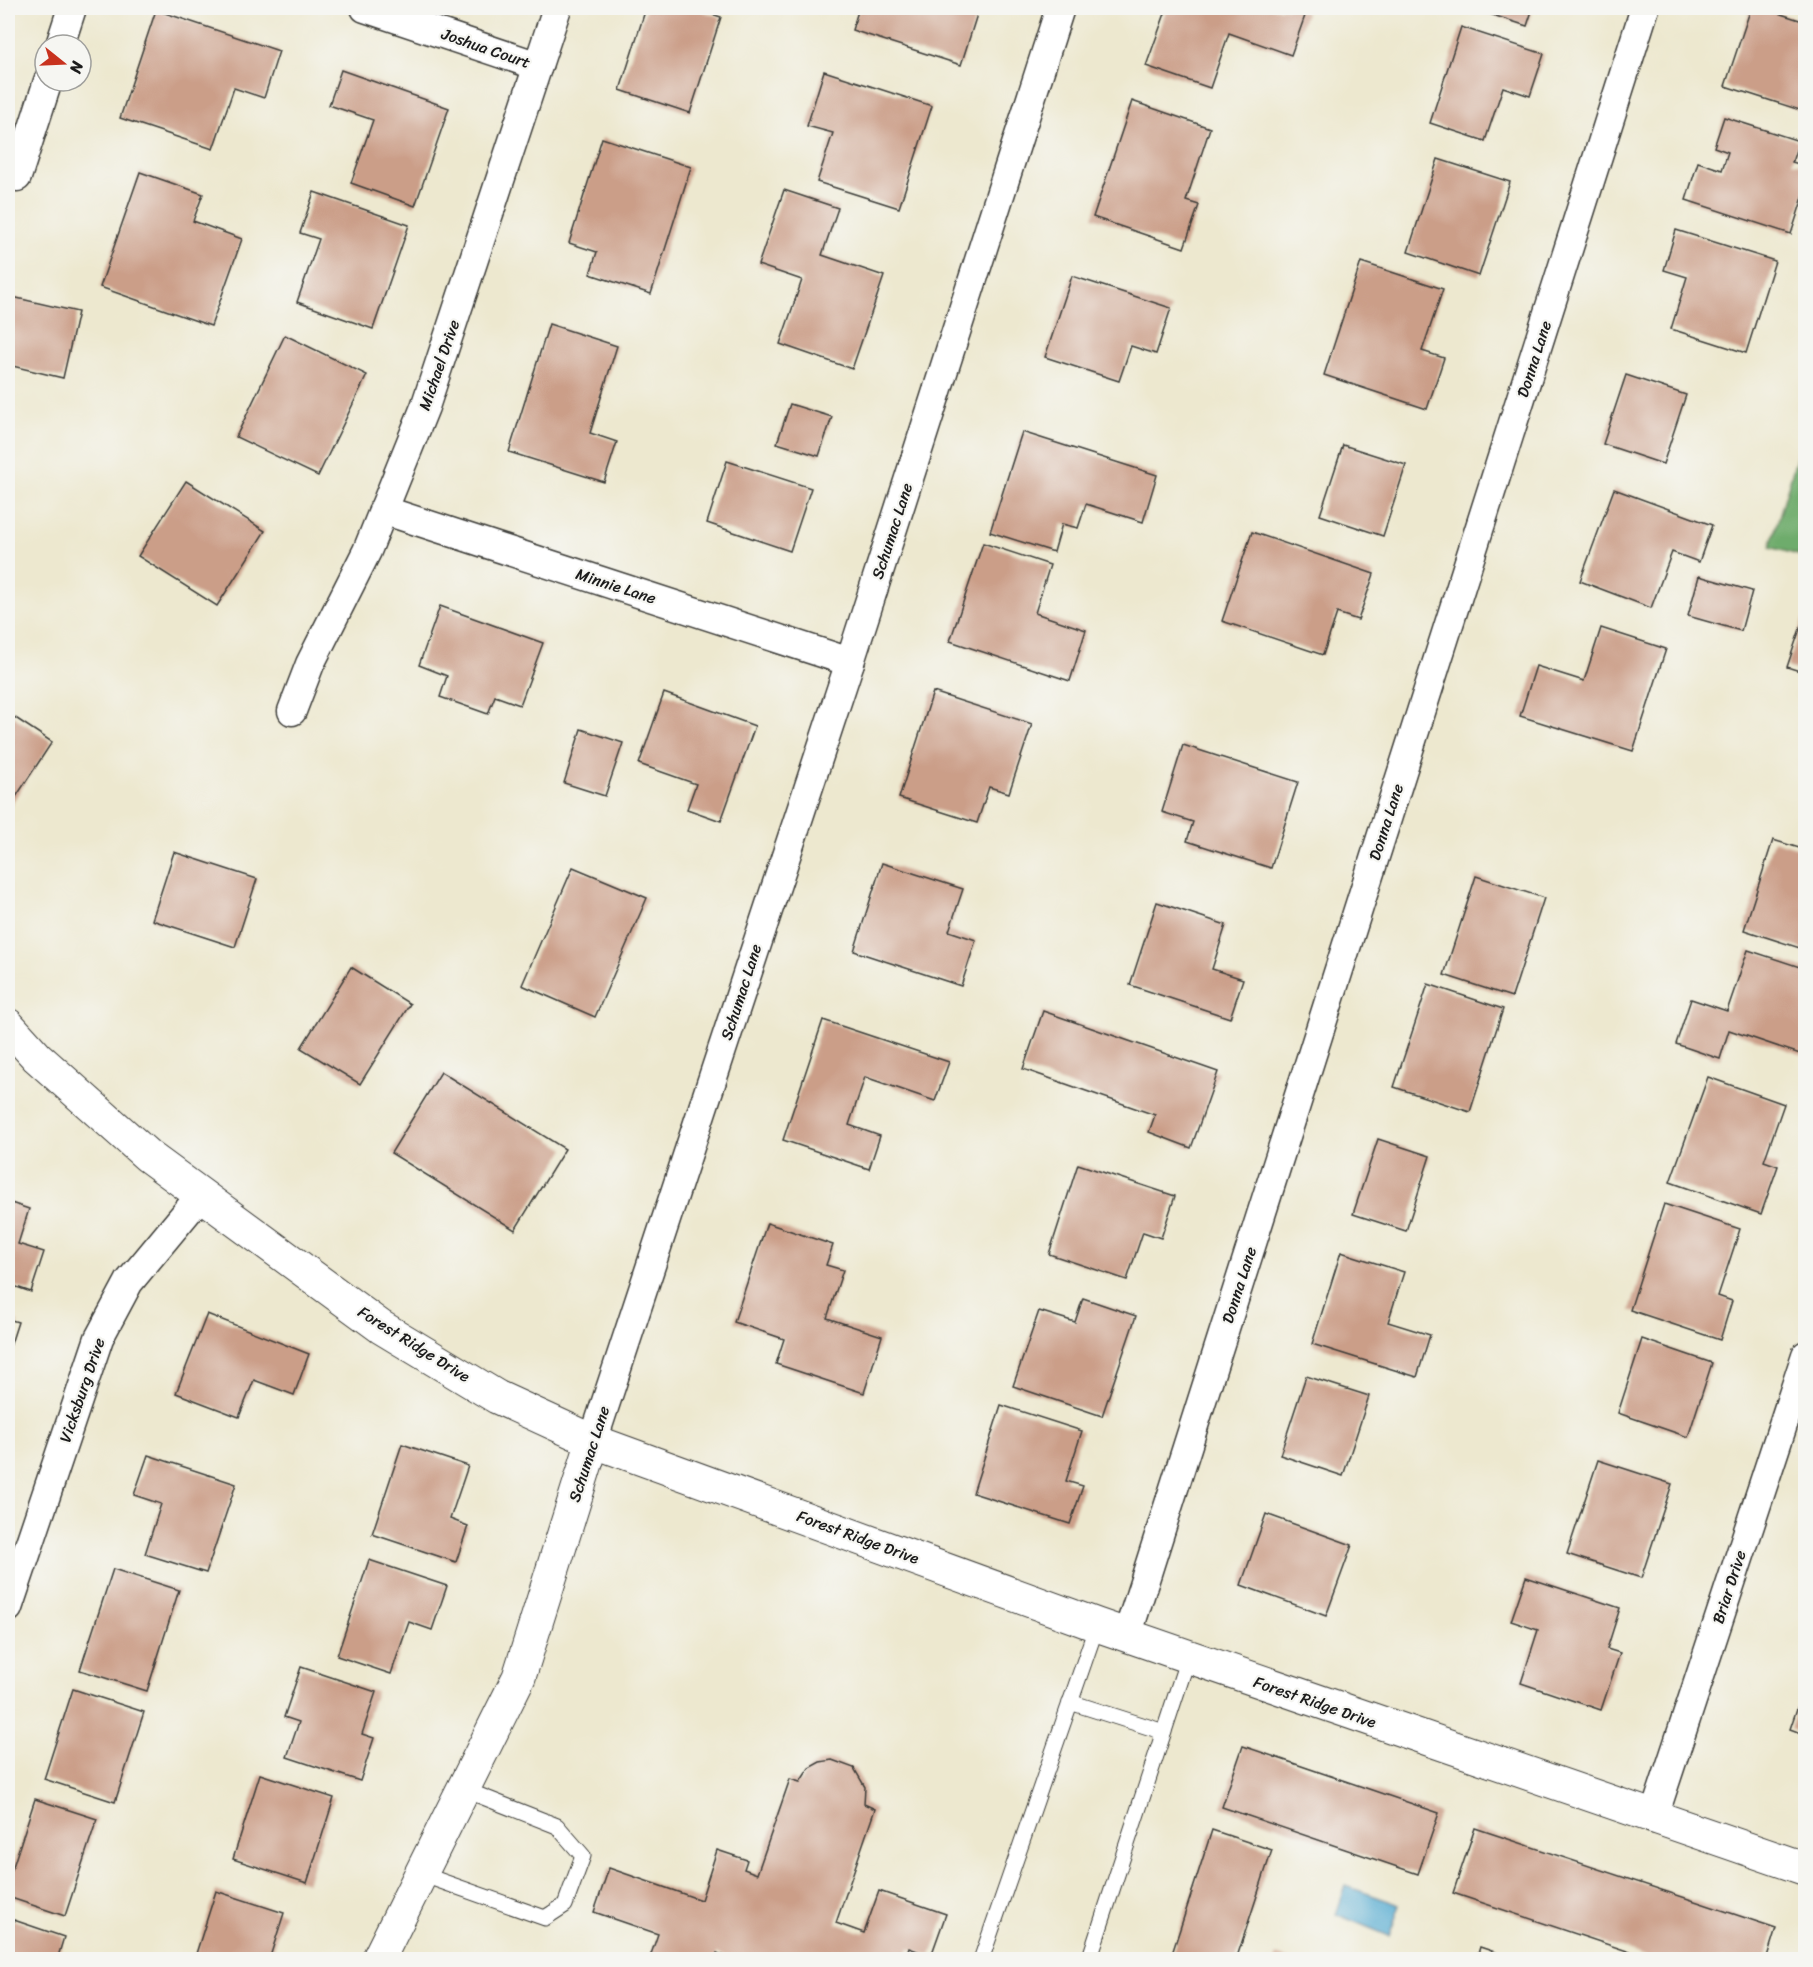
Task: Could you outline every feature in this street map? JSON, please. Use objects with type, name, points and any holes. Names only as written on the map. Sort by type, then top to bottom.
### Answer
[{"type":"main road","name":"Forest Ridge Drive","points":[[8,1025],[37,1057],[148,1156],[381,1327],[497,1397],[592,1441],[1188,1658],[1653,1819],[1806,1869]]},
{"type":"main road","name":"Schumac Lane","points":[[378,1959],[519,1677],[592,1441]]},
{"type":"street","points":[[64,33],[72,8]]},
{"type":"street","name":"Joshua Court","points":[[365,8],[538,66]]},
{"type":"street","name":"Michael Drive","points":[[292,711],[310,664],[367,551],[425,407],[557,8]]},
{"type":"street","name":"Schumac Lane","points":[[592,1441],[850,662],[1060,8]]},
{"type":"street","name":"Donna Lane","points":[[1127,1636],[1645,8]]},
{"type":"street","points":[[17,177],[44,93]]},
{"type":"street","name":"Minnie Lane","points":[[382,510],[850,662]]},
{"type":"street","name":"Vicksburg Drive","points":[[8,1608],[99,1338],[129,1282],[201,1195]]},
{"type":"street","name":"Briar Drive","points":[[1653,1819],[1806,1355]]},
{"type":"lane","points":[[981,1959],[1097,1625]]},
{"type":"lane","points":[[1089,1959],[1188,1658]]},
{"type":"lane","points":[[1070,1702],[1164,1732]]},
{"type":"lane","points":[[421,1874],[545,1918],[566,1905],[583,1856],[557,1826],[463,1788]]},
{"type":"green space","points":[[1805,430],[1805,557],[1770,547]]},
{"type":"water","points":[[1346,1886],[1400,1905],[1389,1936],[1336,1914]]},
{"type":"building","points":[[646,8],[693,8],[721,17],[690,113],[620,90]]},
{"type":"building","points":[[859,8],[979,8],[961,65],[852,30]]},
{"type":"building","points":[[1167,8],[1292,8],[1306,13],[1291,55],[1229,33],[1210,88],[1146,66]]},
{"type":"building","points":[[1471,8],[1533,8],[1527,26]]},
{"type":"building","points":[[1751,8],[1762,8],[1806,22],[1806,112],[1725,86]]},
{"type":"building","points":[[156,10],[279,51],[264,98],[234,88],[213,149],[120,118]]},
{"type":"building","points":[[1461,27],[1544,54],[1530,96],[1503,87],[1485,141],[1430,123]]},
{"type":"building","points":[[341,70],[449,108],[415,206],[351,183],[373,120],[329,105]]},
{"type":"building","points":[[824,71],[932,106],[899,208],[817,182],[833,133],[807,126]]},
{"type":"building","points":[[1132,101],[1210,128],[1186,201],[1199,205],[1184,248],[1093,217]]},
{"type":"building","points":[[1724,117],[1799,141],[1792,162],[1806,166],[1806,188],[1791,234],[1686,200],[1698,162],[1722,170],[1728,152],[1714,147]]},
{"type":"building","points":[[602,138],[691,167],[651,294],[590,274],[597,252],[569,243]]},
{"type":"building","points":[[1438,159],[1510,182],[1479,276],[1408,252]]},
{"type":"building","points":[[140,172],[203,194],[193,221],[242,239],[211,326],[100,287]]},
{"type":"building","points":[[784,190],[838,208],[822,255],[884,276],[852,369],[780,344],[802,280],[758,265]]},
{"type":"building","points":[[314,192],[409,225],[373,329],[297,302],[319,239],[300,233]]},
{"type":"building","points":[[1676,230],[1775,261],[1746,353],[1671,329],[1687,277],[1664,270]]},
{"type":"building","points":[[1361,262],[1443,289],[1422,351],[1444,358],[1427,409],[1324,375]]},
{"type":"building","points":[[1072,276],[1171,308],[1156,354],[1131,346],[1119,381],[1045,357]]},
{"type":"building","points":[[8,296],[78,312],[63,378],[8,365]]},
{"type":"building","points":[[549,324],[617,346],[590,433],[617,442],[604,482],[509,452]]},
{"type":"building","points":[[285,335],[367,375],[318,476],[236,437]]},
{"type":"building","points":[[1626,375],[1686,395],[1663,464],[1603,444]]},
{"type":"building","points":[[790,404],[832,417],[819,456],[777,443]]},
{"type":"building","points":[[1022,432],[1157,475],[1143,522],[1086,504],[1078,528],[1062,524],[1054,552],[990,532]]},
{"type":"building","points":[[1343,445],[1406,465],[1383,536],[1320,515]]},
{"type":"building","points":[[727,461],[811,488],[790,551],[707,523]]},
{"type":"building","points":[[186,481],[265,531],[217,606],[138,556]]},
{"type":"building","points":[[1614,489],[1712,525],[1699,562],[1672,552],[1651,608],[1580,581]]},
{"type":"building","points":[[1252,532],[1374,574],[1358,620],[1337,613],[1323,655],[1222,621]]},
{"type":"building","points":[[983,543],[1050,565],[1035,613],[1086,630],[1070,681],[950,641]]},
{"type":"building","points":[[1699,576],[1752,591],[1741,631],[1688,616]]},
{"type":"building","points":[[440,606],[543,643],[520,705],[495,696],[488,714],[440,697],[447,676],[419,665]]},
{"type":"building","points":[[1806,611],[1806,673],[1787,667]]},
{"type":"building","points":[[1601,628],[1666,649],[1633,751],[1520,716],[1536,666],[1584,681]]},
{"type":"building","points":[[933,692],[1032,724],[1009,793],[989,787],[977,823],[899,798]]},
{"type":"building","points":[[664,693],[755,726],[721,821],[687,809],[696,784],[639,764]]},
{"type":"building","points":[[8,713],[52,742],[8,809]]},
{"type":"building","points":[[581,729],[623,743],[605,796],[564,783]]},
{"type":"building","points":[[1183,745],[1298,782],[1271,868],[1187,841],[1193,822],[1162,812]]},
{"type":"building","points":[[1773,840],[1806,850],[1806,950],[1744,930]]},
{"type":"building","points":[[174,852],[257,879],[235,947],[152,920]]},
{"type":"building","points":[[882,863],[963,889],[949,931],[976,940],[961,986],[854,951]]},
{"type":"building","points":[[573,867],[647,898],[595,1017],[522,985]]},
{"type":"building","points":[[1476,876],[1544,898],[1512,997],[1444,975]]},
{"type":"building","points":[[1157,902],[1226,925],[1212,969],[1243,979],[1230,1018],[1130,985]]},
{"type":"building","points":[[1748,950],[1806,969],[1806,1056],[1729,1030],[1720,1059],[1676,1044],[1691,999],[1727,1011]]},
{"type":"building","points":[[351,967],[410,1004],[360,1084],[301,1048]]},
{"type":"building","points":[[1428,984],[1503,1009],[1470,1112],[1394,1087]]},
{"type":"building","points":[[1043,1011],[1218,1072],[1191,1148],[1149,1132],[1155,1115],[1023,1069]]},
{"type":"building","points":[[823,1020],[949,1062],[935,1101],[865,1077],[849,1125],[880,1136],[869,1169],[783,1140]]},
{"type":"building","points":[[441,1072],[565,1149],[515,1230],[391,1153]]},
{"type":"building","points":[[1708,1077],[1784,1104],[1764,1161],[1778,1166],[1761,1214],[1670,1182]]},
{"type":"building","points":[[1378,1139],[1430,1156],[1406,1231],[1353,1214]]},
{"type":"building","points":[[1078,1164],[1175,1196],[1161,1238],[1143,1232],[1127,1280],[1049,1254]]},
{"type":"building","points":[[8,1202],[29,1209],[18,1244],[44,1252],[31,1292],[8,1284]]},
{"type":"building","points":[[1664,1204],[1740,1229],[1718,1296],[1732,1301],[1720,1340],[1630,1310]]},
{"type":"building","points":[[767,1223],[833,1245],[826,1265],[843,1270],[827,1318],[882,1336],[864,1393],[776,1364],[784,1339],[734,1322]]},
{"type":"building","points":[[1341,1252],[1404,1272],[1388,1322],[1430,1335],[1417,1377],[1312,1344]]},
{"type":"building","points":[[1083,1298],[1136,1316],[1102,1416],[1013,1386],[1039,1311],[1075,1322]]},
{"type":"building","points":[[207,1314],[309,1354],[294,1395],[254,1380],[239,1417],[176,1393]]},
{"type":"building","points":[[8,1319],[18,1322],[8,1353]]},
{"type":"building","points":[[1642,1339],[1712,1363],[1688,1437],[1618,1413]]},
{"type":"building","points":[[1306,1376],[1369,1396],[1343,1476],[1280,1455]]},
{"type":"building","points":[[1001,1405],[1082,1431],[1066,1481],[1083,1486],[1070,1524],[973,1493]]},
{"type":"building","points":[[402,1444],[468,1466],[450,1519],[468,1526],[456,1562],[372,1534]]},
{"type":"building","points":[[148,1455],[236,1484],[206,1573],[145,1554],[161,1504],[134,1495]]},
{"type":"building","points":[[1598,1460],[1672,1484],[1641,1578],[1567,1554]]},
{"type":"building","points":[[1266,1514],[1352,1545],[1326,1616],[1241,1585]]},
{"type":"building","points":[[369,1560],[447,1586],[432,1630],[409,1622],[391,1674],[337,1656]]},
{"type":"building","points":[[113,1569],[179,1590],[147,1691],[80,1670]]},
{"type":"building","points":[[1526,1577],[1620,1608],[1607,1649],[1620,1653],[1601,1710],[1521,1683],[1538,1630],[1511,1621]]},
{"type":"building","points":[[301,1667],[376,1692],[362,1734],[374,1738],[360,1781],[287,1757],[299,1722],[284,1717]]},
{"type":"building","points":[[1806,1685],[1806,1735],[1790,1729]]},
{"type":"building","points":[[73,1689],[144,1712],[115,1802],[44,1779]]},
{"type":"building","points":[[1243,1746],[1439,1813],[1418,1874],[1222,1807]]},
{"type":"building","points":[[832,1760],[854,1768],[865,1787],[864,1804],[875,1809],[836,1923],[864,1933],[879,1891],[946,1914],[931,1956],[909,1948],[905,1960],[735,1960],[717,1953],[715,1960],[649,1960],[658,1934],[594,1912],[609,1868],[701,1900],[717,1850],[747,1860],[744,1869],[757,1874],[790,1779],[800,1782],[809,1768],[820,1762]]},
{"type":"building","points":[[260,1774],[334,1798],[307,1883],[233,1859]]},
{"type":"building","points":[[35,1799],[97,1819],[65,1916],[8,1897],[8,1882]]},
{"type":"building","points":[[1475,1828],[1776,1928],[1766,1960],[1654,1960],[1453,1893]]},
{"type":"building","points":[[1212,1830],[1272,1850],[1236,1960],[1170,1960]]},
{"type":"building","points":[[216,1891],[284,1913],[269,1960],[194,1960]]},
{"type":"building","points":[[8,1918],[64,1937],[57,1960],[8,1960]]},
{"type":"building","points":[[1480,1947],[1516,1959],[1476,1960]]},
{"type":"building","points":[[1276,1955],[1289,1959],[1289,1960],[1275,1960]]}]
